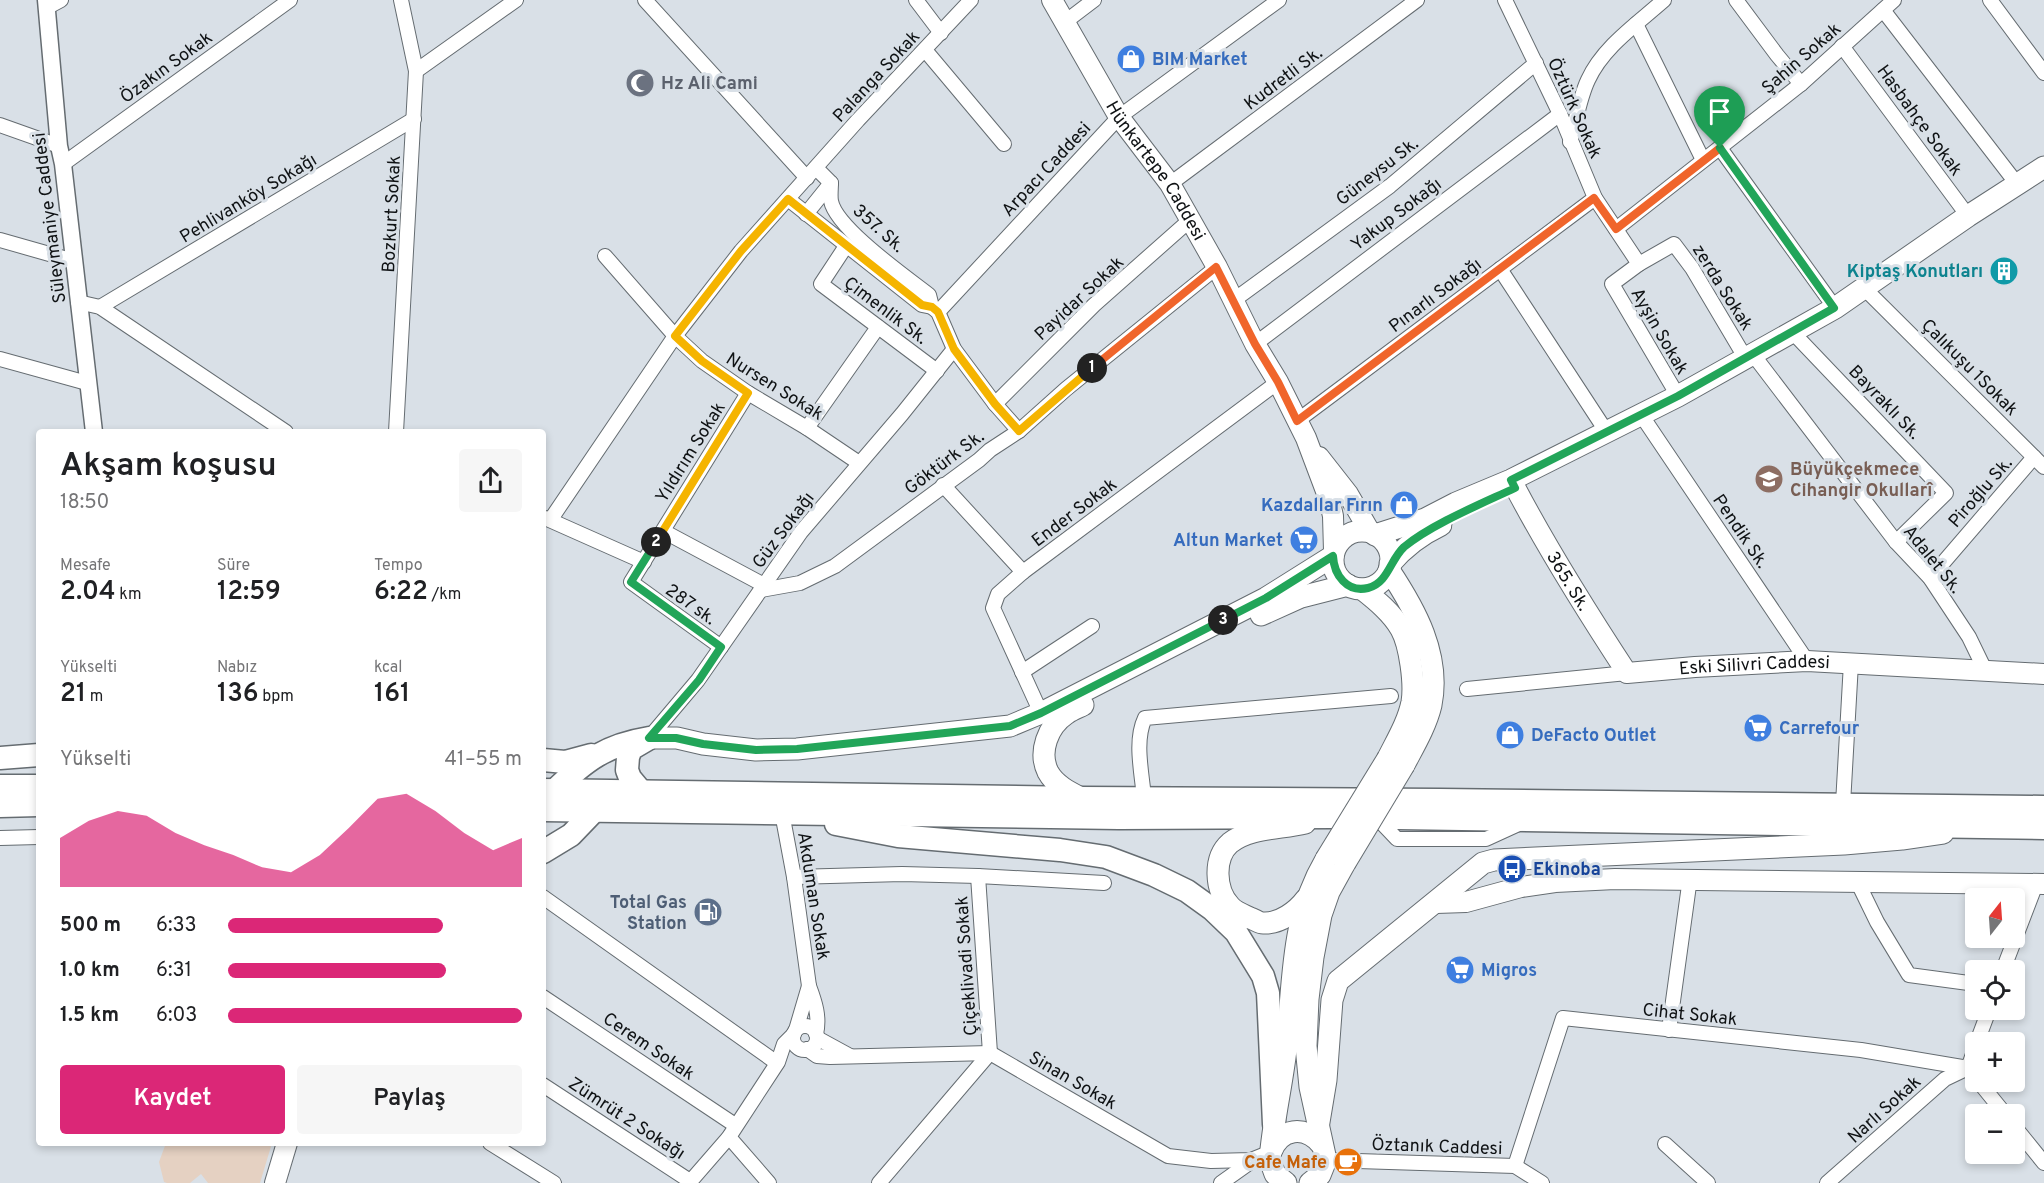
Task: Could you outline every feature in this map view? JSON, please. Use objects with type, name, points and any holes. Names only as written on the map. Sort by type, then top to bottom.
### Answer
[{"type":"highway","points":[[640,790],[630,778],[627,770],[628,757],[631,749],[649,738]]},
{"type":"highway","points":[[546,760],[565,762],[578,760],[627,742],[649,738]]},
{"type":"highway","points":[[549,790],[609,748]]},
{"type":"highway","points":[[0,758],[36,755]]},
{"type":"highway","points":[[0,786],[36,786]]},
{"type":"highway","points":[[549,790],[1082,798],[2044,807]]},
{"type":"highway","points":[[0,806],[36,806]]},
{"type":"highway","points":[[546,810],[1119,818],[1333,817],[2044,828]]},
{"type":"highway","points":[[546,850],[571,835],[595,810]]},
{"type":"highway","points":[[782,813],[898,836],[1060,850],[1106,857],[1154,875],[1187,891],[1212,909],[1236,933],[1263,976],[1268,993],[1274,1124]]},
{"type":"main road","name":"Hünkartepe Caddesi","points":[[1052,0],[1119,117],[1170,184],[1234,300],[1255,344],[1278,382],[1301,429]]},
{"type":"main road","points":[[649,738],[676,738],[747,750],[797,749],[1010,726],[1041,713],[1266,598],[1333,553],[1338,543],[1353,532],[1373,534],[1425,519],[1456,503],[1513,484],[1646,422],[1752,360],[1834,308],[2044,167]]},
{"type":"main road","points":[[1082,798],[1066,791],[1056,781],[1049,773],[1044,757],[1045,743],[1051,729],[1065,714],[1301,597],[1377,584],[1384,578],[1402,549],[1420,535],[1606,431],[1799,339],[2044,184]]},
{"type":"main road","points":[[1261,1156],[1274,1124],[1287,1044],[1295,948],[1307,899],[1314,880],[1335,861],[1396,761],[1422,731],[1430,706],[1433,671],[1429,650],[1419,622],[1389,567],[1387,547],[1373,534],[1348,494],[1301,429]]},
{"type":"main road","points":[[1301,429],[1329,499],[1333,516],[1333,553],[1336,574],[1379,602],[1401,629],[1410,660],[1413,684],[1412,702],[1396,761]]},
{"type":"main road","name":"365. Sk.","points":[[1513,484],[1561,572],[1626,673]]},
{"type":"main road","name":"Eski Silivri Caddesi","points":[[1626,673],[1807,661],[2044,674]]},
{"type":"main road","points":[[1307,899],[1297,910],[1263,923],[1242,914],[1230,906],[1218,881],[1222,854],[1230,844],[1244,835],[1333,817]]},
{"type":"main road","points":[[1322,1144],[1332,1000],[1338,981],[1476,869],[1494,860],[1844,844],[1902,839],[1981,827]]},
{"type":"main road","points":[[1312,1182],[1324,1168],[1322,1144],[1310,1087],[1306,1046],[1308,999],[1312,957],[1335,861]]},
{"type":"main road","points":[[1436,903],[1466,902],[1555,882],[1615,879],[1690,878],[1858,883],[2040,884]]},
{"type":"main road","points":[[1261,1156],[1280,1137],[1298,1131],[1307,1132],[1322,1144]]},
{"type":"main road","points":[[274,1183],[286,1146]]},
{"type":"main road","points":[[1261,1156],[1270,1160],[1279,1180]]},
{"type":"street","name":"Özakın Sokak","points":[[63,164],[290,0]]},
{"type":"street","name":"Bozkurt Sokak","points":[[396,429],[416,71],[401,0]]},
{"type":"street","points":[[416,71],[516,0]]},
{"type":"street","points":[[645,0],[812,173],[831,183],[806,214]]},
{"type":"street","points":[[916,0],[941,33]]},
{"type":"street","name":"Palanga Sokak","points":[[547,518],[675,336],[741,251],[858,120],[971,0]]},
{"type":"street","points":[[1065,22],[1094,0]]},
{"type":"street","name":"Arpacı Caddesi","points":[[935,310],[1119,117],[1279,0]]},
{"type":"street","name":"Kudretli Sk.","points":[[1170,184],[1417,0]]},
{"type":"street","name":"Öztürk Sokak","points":[[1505,0],[1560,114],[1594,198],[1616,229]]},
{"type":"street","points":[[1570,142],[1587,82],[1596,65],[1608,50],[1664,0]]},
{"type":"street","points":[[1737,0],[1776,55],[1802,84]]},
{"type":"street","points":[[1990,0],[2044,73]]},
{"type":"street","name":"Süleymaniye Caddesi","points":[[51,3],[59,146],[94,429]]},
{"type":"street","points":[[1888,5],[2017,184]]},
{"type":"street","name":"Şahin Sokak","points":[[1616,229],[1802,84],[1888,5]]},
{"type":"street","points":[[1636,24],[1703,160]]},
{"type":"street","name":"Hasbahçe Sokak","points":[[1842,46],[1968,216]]},
{"type":"street","points":[[925,50],[1004,144]]},
{"type":"street","name":"Güneysu Sk.","points":[[1234,300],[1390,186],[1536,63]]},
{"type":"street","name":"Yakup Sokağı","points":[[1255,344],[1560,114]]},
{"type":"street","name":"Pehlivanköy Sokağı","points":[[100,307],[414,119]]},
{"type":"street","points":[[0,125],[59,146]]},
{"type":"street","points":[[1720,148],[1834,308]]},
{"type":"street","name":"357. Sk.","points":[[831,183],[831,202],[842,221],[855,235],[929,295],[954,349],[995,404],[1019,431]]},
{"type":"street","name":"Pınarlı Sokağı","points":[[1301,429],[1500,269],[1594,198]]},
{"type":"street","name":"357. Sk.","points":[[788,199],[922,305],[935,310]]},
{"type":"street","name":"Payidar Sokak","points":[[995,404],[1094,305],[1190,220]]},
{"type":"street","points":[[1616,229],[1639,264]]},
{"type":"street","points":[[0,240],[74,261]]},
{"type":"street","name":"zerda Sokak","points":[[1639,264],[1674,244],[1752,360]]},
{"type":"street","name":"Çimenlik Sk.","points":[[846,246],[821,284],[937,371]]},
{"type":"street","name":"Nursen Sokak","points":[[605,256],[675,336],[702,361],[859,463]]},
{"type":"street","name":"Ayşin Sokak","points":[[1639,264],[1612,284],[1678,396]]},
{"type":"street","name":"Göktürk Sk.","points":[[763,587],[800,583],[835,566],[990,450],[1019,431],[1066,389],[1216,267]]},
{"type":"street","points":[[1500,269],[1606,431]]},
{"type":"street","name":"Çalıkuşu 1Sokak","points":[[1870,294],[2039,462]]},
{"type":"street","points":[[78,302],[100,307],[282,429]]},
{"type":"street","points":[[807,428],[878,327]]},
{"type":"street","name":"Bayraklı Sk.","points":[[1799,339],[1946,492],[1896,542]]},
{"type":"street","name":"Güz Sokağı","points":[[649,738],[699,680],[801,532],[954,349]]},
{"type":"street","points":[[0,359],[87,383]]},
{"type":"street","name":"Adalet Sk.","points":[[1752,360],[1896,542],[1930,578],[1970,638],[1985,670]]},
{"type":"street","name":"Ender Sokak","points":[[1041,713],[993,608],[998,594],[1023,572],[1278,382]]},
{"type":"street","name":"Yıldırım Sokak","points":[[644,562],[748,393]]},
{"type":"street","name":"Pendik Sk.","points":[[1646,422],[1807,661]]},
{"type":"street","name":"Piroğlu Sk.","points":[[1930,578],[2039,462]]},
{"type":"street","points":[[943,485],[1023,572]]},
{"type":"street","points":[[547,518],[644,562]]},
{"type":"street","points":[[663,531],[763,587]]},
{"type":"street","name":"287 sk.","points":[[644,562],[631,582],[721,647]]},
{"type":"street","points":[[1022,672],[1092,626]]},
{"type":"street","points":[[1843,804],[1851,663]]},
{"type":"street","name":"Eski Silivri Caddesi","points":[[1467,689],[1626,673]]},
{"type":"street","points":[[1144,798],[1140,742],[1141,728],[1145,718],[1391,696]]},
{"type":"street","name":"Akduman Sokak","points":[[782,813],[794,877],[809,986],[815,1002],[818,1022],[816,1036]]},
{"type":"street","points":[[0,838],[36,837]]},
{"type":"street","points":[[794,877],[902,874],[1104,884]]},
{"type":"street","name":"Çiçeklivadi Sokak","points":[[978,876],[990,1053]]},
{"type":"street","points":[[1669,1029],[1690,878]]},
{"type":"street","points":[[1858,883],[1877,922],[1910,975],[1965,982]]},
{"type":"street","points":[[2007,960],[2040,884]]},
{"type":"street","points":[[546,899],[777,1063],[805,1049],[814,1045],[816,1036],[814,1030],[807,1026],[795,1032],[796,1045],[805,1049],[817,1056],[990,1053]]},
{"type":"street","name":"Akduman Sokak","points":[[690,1182],[732,1131],[777,1063],[784,1044],[795,1032],[809,986]]},
{"type":"street","name":"Cerem Sokak","points":[[546,999],[732,1131],[769,1183]]},
{"type":"street","name":"Cihat Sokak","points":[[1515,1166],[1563,1018],[1861,1050],[1965,1071]]},
{"type":"street","points":[[816,1036],[850,1056]]},
{"type":"street","points":[[879,1183],[990,1053]]},
{"type":"street","name":"Sinan Sokak","points":[[990,1053],[1168,1156],[1211,1161],[1261,1156]]},
{"type":"street","name":"Narlı Sokak","points":[[1827,1183],[1945,1079],[1965,1074]]},
{"type":"street","name":"Zümrüt 2 Sokağı","points":[[546,1087],[690,1182]]},
{"type":"street","points":[[1987,1092],[1997,1104]]},
{"type":"street","points":[[2025,1140],[2044,1163]]},
{"type":"street","name":"Öztanık Caddesi","points":[[1322,1144],[1515,1166],[1542,1183]]},
{"type":"street","points":[[1665,1144],[1708,1183]]},
{"type":"street","points":[[495,1146],[554,1183]]},
{"type":"street","points":[[1221,1183],[1261,1156]]},
{"type":"shaded area","points":[[165,1146],[271,1146],[260,1183],[208,1183],[201,1174],[190,1183],[167,1183],[164,1182],[159,1162]]},
{"type":"place","name":"BIM Market","points":[[1131,59]]},
{"type":"place","name":"Hz Ali Cami","points":[[640,83]]},
{"type":"place","name":"Kiptaş Konutları","points":[[2004,271]]},
{"type":"place","name":"Büyükçekmece Cihangir Okullarî","points":[[1769,479]]},
{"type":"place","name":"Kazdallar Fırın","points":[[1404,505]]},
{"type":"place","name":"Altun Market","points":[[1304,540]]},
{"type":"place","name":"Carrefour","points":[[1758,728]]},
{"type":"place","name":"DeFacto Outlet","points":[[1510,735]]},
{"type":"place","name":"Ekinoba","points":[[1512,869]]},
{"type":"place","name":"Total Gas Station","points":[[708,912]]},
{"type":"place","name":"Migros","points":[[1460,970]]},
{"type":"place","name":"Cafe Mafe","points":[[1348,1162]]},
{"type":"route","points":[[1720,148],[1834,308],[1678,396],[1511,480],[1515,488],[1420,535],[1402,549],[1390,564],[1384,578],[1377,584],[1362,589],[1348,585],[1336,574],[1333,556],[1266,598],[1041,713],[1010,726],[797,749],[756,750],[703,744],[676,738],[649,738],[699,680],[721,647],[631,582],[748,393],[702,361],[675,336],[741,251],[788,199],[922,305],[932,307],[938,312],[954,349],[995,404],[1019,431],[1066,389],[1216,267],[1297,421],[1594,198],[1616,229],[1720,148]]}]
